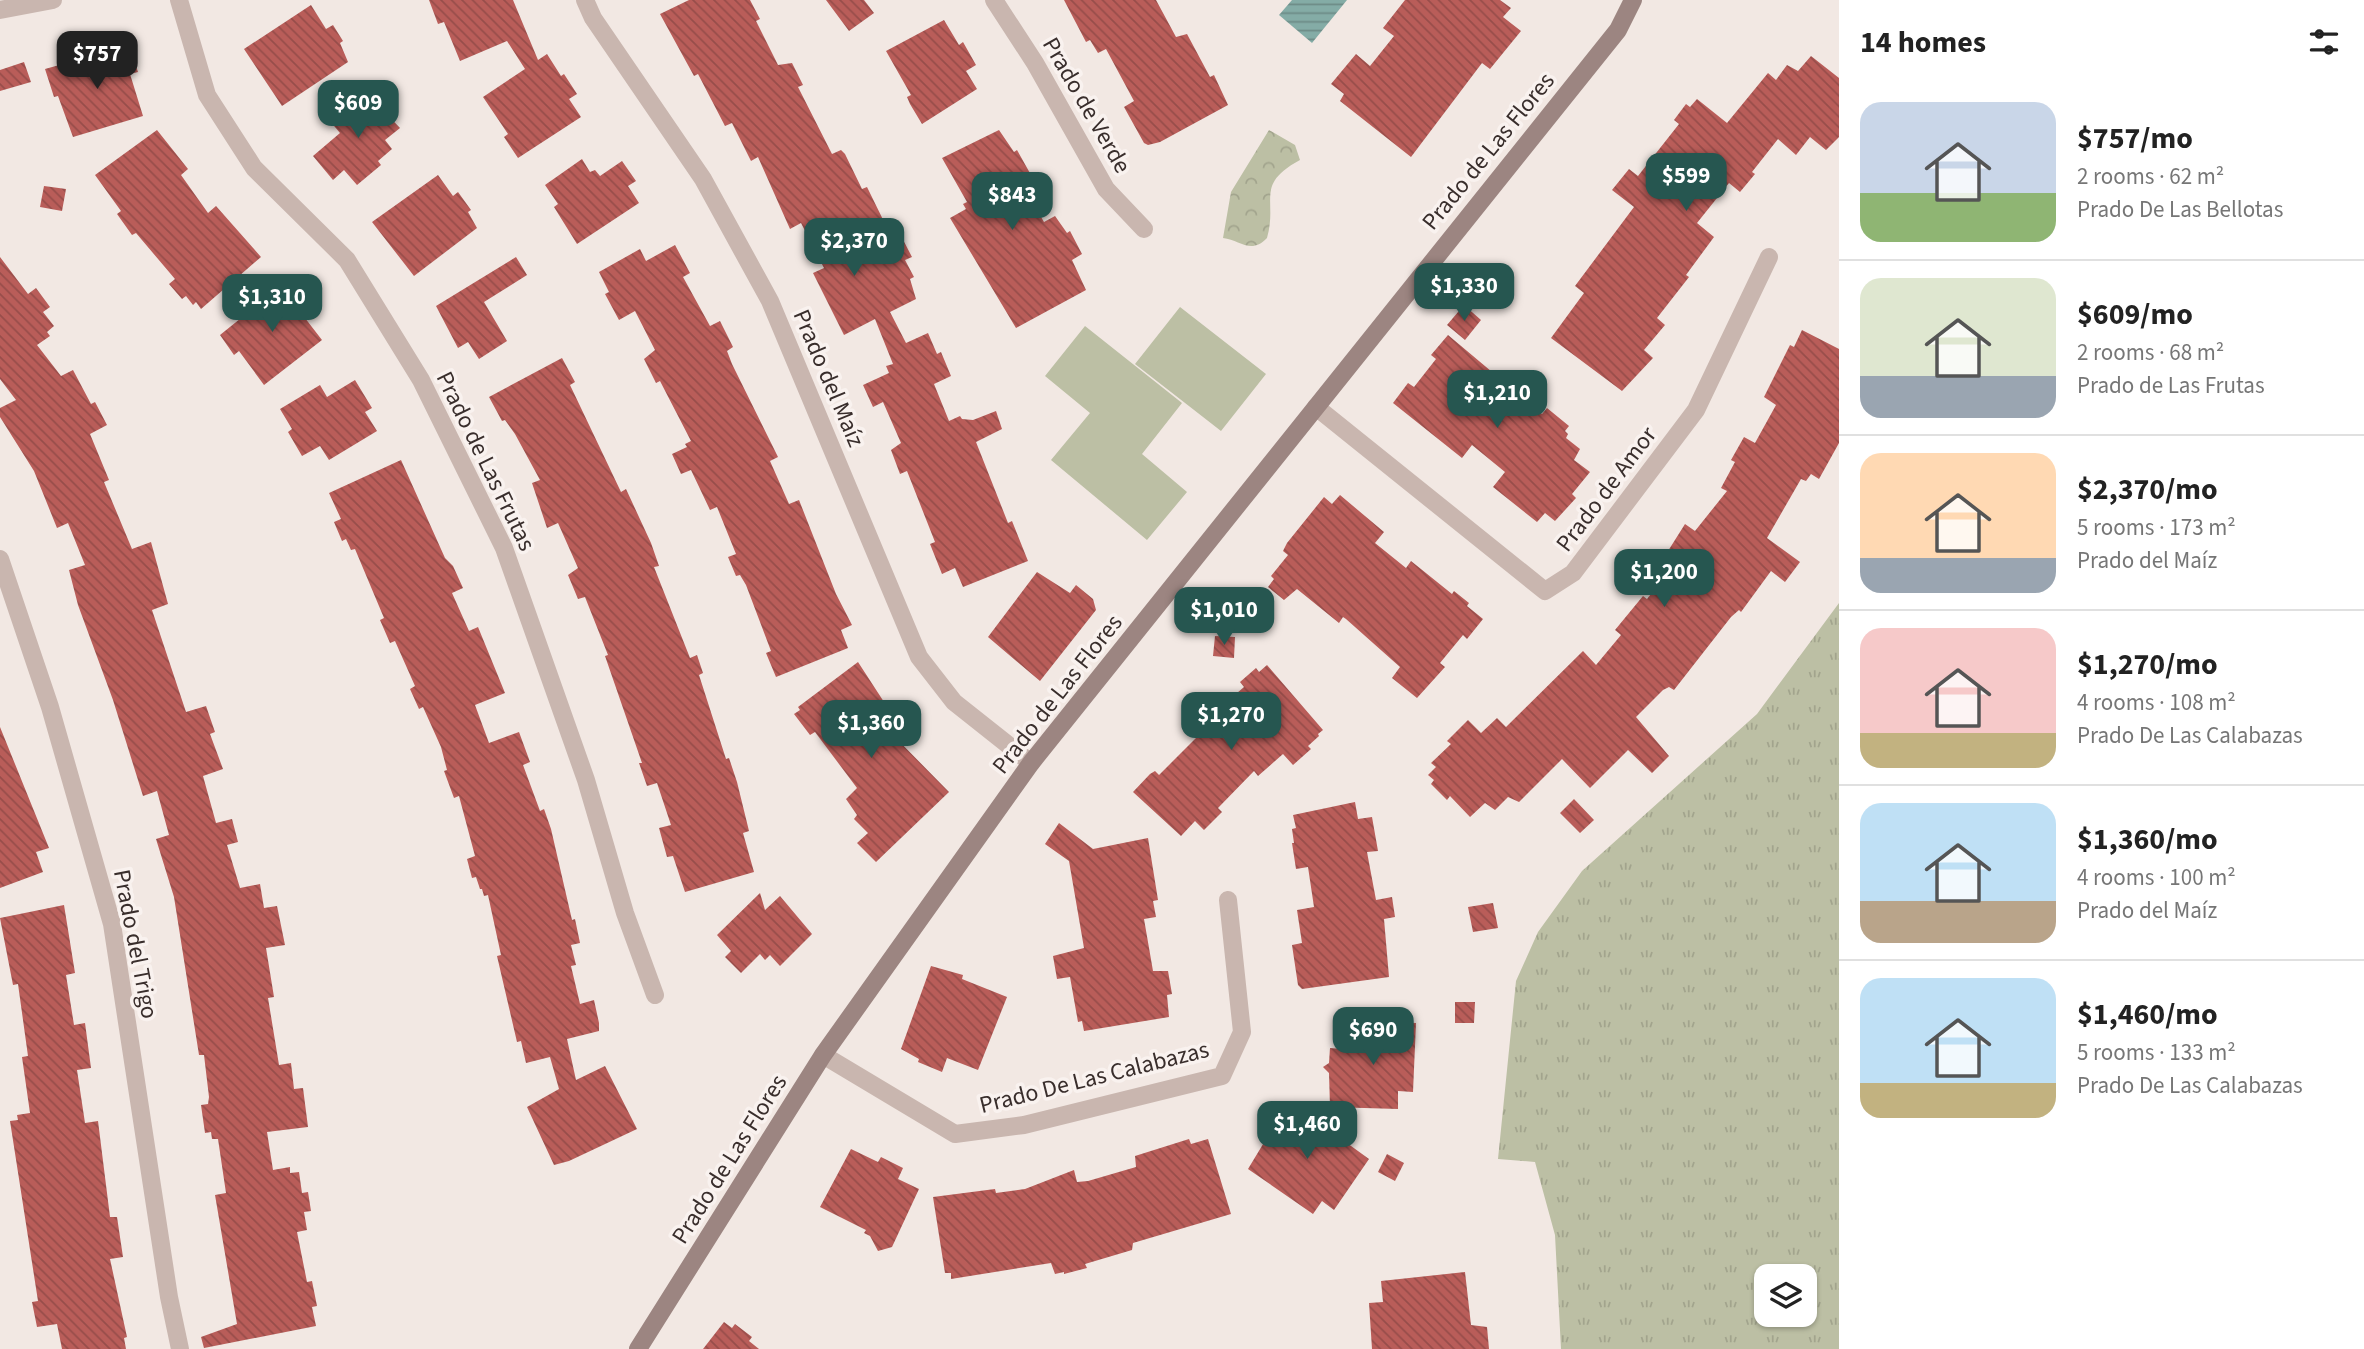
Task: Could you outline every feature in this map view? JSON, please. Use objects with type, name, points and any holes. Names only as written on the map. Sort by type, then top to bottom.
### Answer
[{"type":"street","points":[[0,10],[53,0]]},
{"type":"street","name":"Prado de Las Frutas","points":[[179,0],[207,95],[254,167],[347,260],[421,380],[503,548],[586,780],[625,913],[655,996]]},
{"type":"street","name":"Prado del Maíz","points":[[585,0],[593,18],[703,179],[770,301],[919,657],[954,702],[1031,763]]},
{"type":"street","name":"Prado de Verde","points":[[994,0],[1035,63],[1106,190],[1144,229]]},
{"type":"street","name":"Prado de Las Flores","points":[[638,1349],[823,1055],[1031,763],[1453,231],[1618,30],[1633,0]]},
{"type":"street","name":"Prado de Amor","points":[[1316,407],[1545,591],[1573,573],[1696,410],[1769,257]]},
{"type":"street","name":"Prado del Trigo","points":[[0,559],[50,706],[112,924],[169,1297],[180,1349]]},
{"type":"street","name":"Prado De Las Calabazas","points":[[823,1055],[955,1134],[1024,1125],[1222,1076],[1242,1032],[1228,900]]},
{"type":"green space","points":[[1269,130],[1295,145],[1300,160],[1277,177],[1272,186],[1267,238],[1256,245],[1245,245],[1223,238],[1231,192]]},
{"type":"green space","points":[[1180,307],[1266,374],[1221,431],[1135,364]]},
{"type":"green space","points":[[1085,326],[1182,403],[1142,454],[1187,492],[1147,540],[1051,460],[1090,413],[1045,376]]},
{"type":"green space","points":[[1839,603],[1839,1349],[1561,1349],[1555,1235],[1535,1162],[1498,1159],[1516,981],[1538,932],[1582,871],[1757,714]]},
{"type":"water","points":[[1292,0],[1347,0],[1312,43],[1279,15]]},
{"type":"building","points":[[429,0],[513,0],[538,60],[547,54],[561,76],[564,74],[577,94],[569,99],[581,117],[518,158],[504,137],[508,134],[483,97],[525,69],[507,41],[460,61],[444,22],[438,24]]},
{"type":"building","points":[[689,0],[750,0],[760,19],[756,21],[778,65],[792,63],[803,85],[798,87],[832,154],[841,150],[845,154],[862,189],[867,187],[893,240],[901,236],[912,257],[905,260],[914,277],[910,279],[916,299],[890,312],[906,343],[928,333],[937,354],[941,352],[951,376],[934,384],[949,421],[960,416],[962,419],[973,420],[996,411],[1002,429],[976,442],[1008,523],[1012,521],[1028,561],[963,587],[955,568],[942,574],[930,544],[935,542],[907,471],[900,474],[891,450],[901,443],[883,402],[873,407],[863,385],[889,373],[886,366],[893,364],[875,319],[844,335],[813,273],[824,268],[801,223],[790,229],[758,157],[751,161],[732,123],[725,126],[698,74],[694,76],[660,14]]},
{"type":"building","points":[[826,0],[864,0],[874,13],[849,31]]},
{"type":"building","points":[[1064,0],[1156,0],[1176,37],[1187,34],[1210,77],[1214,75],[1228,105],[1160,142],[1148,145],[1144,143],[1124,107],[1134,101],[1106,49],[1098,53],[1090,40],[1086,42]]},
{"type":"building","points":[[1405,0],[1500,0],[1511,8],[1503,17],[1521,31],[1490,69],[1482,63],[1411,157],[1340,101],[1344,94],[1331,84],[1356,54],[1370,66],[1394,36],[1383,28]]},
{"type":"building","points":[[311,5],[326,29],[333,25],[343,41],[340,43],[348,62],[282,106],[244,49]]},
{"type":"building","points":[[944,20],[959,45],[963,42],[976,65],[966,71],[977,89],[922,124],[907,97],[911,95],[886,51]]},
{"type":"building","points":[[123,47],[124,50],[130,48],[138,72],[130,74],[143,116],[73,137],[58,96],[54,97],[45,69],[63,64],[64,66]]},
{"type":"building","points":[[1811,56],[1839,78],[1839,137],[1826,150],[1810,137],[1796,155],[1778,139],[1740,192],[1729,183],[1697,223],[1714,237],[1686,275],[1689,277],[1657,318],[1665,325],[1644,350],[1653,358],[1622,391],[1551,338],[1584,293],[1575,286],[1634,207],[1612,190],[1629,169],[1638,176],[1679,124],[1674,120],[1686,104],[1690,107],[1697,99],[1727,123],[1768,73],[1776,80],[1787,65],[1798,71]]},
{"type":"building","points":[[24,62],[31,82],[0,91],[0,70]]},
{"type":"building","points":[[364,91],[400,128],[385,140],[392,149],[378,161],[381,165],[357,185],[344,170],[333,180],[313,156],[340,133],[329,120]]},
{"type":"building","points":[[157,130],[188,169],[181,175],[208,213],[216,206],[261,257],[201,309],[196,302],[193,305],[186,296],[182,299],[169,284],[175,279],[136,233],[132,235],[117,214],[121,211],[95,175]]},
{"type":"building","points":[[999,130],[1014,152],[1017,150],[1031,175],[1020,181],[1044,222],[1055,216],[1067,233],[1070,231],[1082,254],[1072,260],[1086,290],[1016,328],[950,218],[966,209],[963,204],[967,202],[942,158]]},
{"type":"building","points":[[582,159],[590,172],[595,170],[600,176],[622,161],[636,181],[628,186],[639,203],[577,244],[554,207],[558,204],[545,185]]},
{"type":"building","points":[[438,175],[453,196],[458,192],[471,210],[468,212],[477,228],[414,276],[372,222]]},
{"type":"building","points":[[44,186],[66,189],[62,211],[40,207]]},
{"type":"building","points":[[675,245],[690,273],[683,277],[710,326],[720,321],[733,347],[727,351],[732,364],[778,457],[770,461],[789,504],[799,500],[836,594],[852,625],[841,630],[848,648],[776,677],[766,653],[771,651],[746,585],[740,575],[736,576],[728,557],[736,554],[717,507],[710,510],[691,470],[681,474],[672,454],[687,447],[685,444],[691,441],[660,381],[656,383],[644,359],[655,350],[635,311],[619,320],[605,294],[609,292],[599,272],[640,249],[646,261]]},
{"type":"building","points":[[0,257],[28,294],[36,288],[50,307],[43,312],[54,326],[47,332],[50,336],[37,345],[61,376],[73,370],[91,404],[95,402],[107,425],[90,434],[109,480],[104,482],[132,549],[151,542],[168,604],[152,610],[186,712],[206,706],[215,732],[210,734],[223,769],[203,776],[216,823],[232,819],[238,842],[227,845],[240,888],[260,884],[264,908],[277,906],[285,945],[266,948],[274,997],[268,998],[279,1065],[291,1063],[294,1089],[303,1088],[308,1127],[267,1132],[273,1170],[290,1167],[290,1173],[299,1172],[302,1193],[308,1192],[311,1211],[304,1212],[307,1230],[297,1232],[307,1282],[312,1281],[317,1306],[312,1307],[316,1326],[204,1348],[201,1337],[237,1324],[215,1195],[226,1193],[218,1139],[212,1139],[211,1132],[205,1133],[201,1105],[208,1104],[209,1097],[204,1055],[199,1055],[174,897],[156,839],[169,835],[157,791],[143,796],[113,700],[78,605],[69,570],[85,565],[68,523],[57,528],[34,471],[0,417],[0,408],[16,400],[0,379]]},
{"type":"building","points":[[516,257],[527,275],[484,302],[507,341],[479,359],[468,342],[458,348],[436,306]]},
{"type":"building","points":[[286,282],[304,305],[298,309],[322,340],[264,385],[239,351],[234,355],[220,335]]},
{"type":"building","points":[[1464,305],[1481,320],[1465,340],[1447,325]]},
{"type":"building","points":[[1802,330],[1839,349],[1839,443],[1819,479],[1811,474],[1806,481],[1801,479],[1767,538],[1800,562],[1785,582],[1771,571],[1741,612],[1739,610],[1731,617],[1674,690],[1669,687],[1663,690],[1636,717],[1669,756],[1652,773],[1628,750],[1590,788],[1562,759],[1519,802],[1508,797],[1495,810],[1485,803],[1470,817],[1450,796],[1447,800],[1431,784],[1434,780],[1428,775],[1436,767],[1431,763],[1451,744],[1447,741],[1468,720],[1481,733],[1497,718],[1506,727],[1583,651],[1596,665],[1621,635],[1615,630],[1643,596],[1647,599],[1670,570],[1663,564],[1663,559],[1685,524],[1695,531],[1727,491],[1721,488],[1735,462],[1731,460],[1744,437],[1755,443],[1776,405],[1764,397],[1790,345],[1794,347]]},
{"type":"building","points":[[1448,335],[1542,414],[1547,408],[1569,426],[1565,431],[1568,434],[1566,438],[1580,449],[1574,460],[1590,472],[1572,494],[1576,498],[1555,521],[1545,513],[1537,522],[1493,487],[1505,472],[1472,445],[1462,458],[1393,403],[1408,383],[1414,387],[1436,359],[1431,355]]},
{"type":"building","points":[[562,358],[575,382],[570,385],[621,492],[626,489],[651,543],[659,566],[654,567],[690,658],[697,655],[703,673],[699,675],[726,759],[729,758],[737,782],[749,831],[743,833],[754,872],[685,892],[673,856],[667,857],[659,828],[671,825],[657,783],[647,786],[639,763],[642,763],[605,656],[608,655],[585,597],[578,599],[568,575],[578,568],[558,523],[547,528],[532,483],[540,480],[515,434],[505,420],[502,421],[489,397]]},
{"type":"building","points":[[355,380],[372,408],[365,412],[377,431],[329,460],[320,446],[302,456],[288,432],[292,429],[280,409],[320,385],[327,397]]},
{"type":"building","points":[[401,460],[445,558],[453,566],[463,588],[452,593],[469,631],[478,627],[505,693],[475,705],[489,743],[519,732],[530,762],[523,765],[540,811],[544,809],[551,829],[580,943],[571,945],[576,965],[571,966],[580,1004],[594,1000],[599,1023],[599,1031],[567,1039],[576,1080],[605,1066],[637,1129],[569,1161],[554,1165],[527,1107],[559,1089],[550,1057],[526,1063],[521,1041],[517,1042],[497,956],[501,955],[488,895],[484,896],[476,877],[472,878],[467,859],[475,856],[459,796],[454,798],[444,771],[447,770],[441,747],[423,707],[419,709],[410,689],[415,686],[395,641],[390,643],[380,620],[384,618],[355,549],[351,550],[346,539],[342,541],[334,522],[341,519],[329,493]]},
{"type":"building","points":[[1340,495],[1384,532],[1375,543],[1406,568],[1411,561],[1452,594],[1454,591],[1483,619],[1467,639],[1463,635],[1440,663],[1445,667],[1417,698],[1392,678],[1400,667],[1346,619],[1343,617],[1339,623],[1297,589],[1284,600],[1268,587],[1274,579],[1271,576],[1288,555],[1283,551],[1287,543],[1324,497],[1332,504]]},
{"type":"building","points":[[1037,572],[1070,593],[1076,585],[1093,599],[1096,610],[1040,681],[988,637]]},
{"type":"building","points":[[1215,636],[1235,637],[1234,658],[1213,656]]},
{"type":"building","points":[[858,662],[897,722],[887,729],[949,792],[876,862],[857,843],[868,833],[854,819],[857,815],[846,799],[857,788],[815,732],[810,735],[794,714],[800,710],[798,707]]},
{"type":"building","points":[[1267,665],[1323,730],[1308,746],[1311,749],[1293,765],[1283,754],[1258,776],[1254,771],[1218,808],[1222,812],[1204,830],[1195,821],[1181,836],[1133,792],[1150,774],[1155,771],[1159,775],[1210,724],[1208,718],[1244,687],[1240,682],[1256,668],[1259,672]]},
{"type":"building","points":[[0,727],[49,848],[36,852],[43,872],[0,888]]},
{"type":"building","points":[[1574,799],[1594,820],[1580,833],[1560,813]]},
{"type":"building","points":[[1355,802],[1358,819],[1372,817],[1378,851],[1367,852],[1376,900],[1392,897],[1395,917],[1384,919],[1389,977],[1302,989],[1298,985],[1292,945],[1302,943],[1297,910],[1314,907],[1308,867],[1296,869],[1292,843],[1292,829],[1296,828],[1293,815]]},
{"type":"building","points":[[1059,823],[1093,849],[1148,838],[1158,900],[1153,901],[1156,917],[1144,919],[1153,971],[1168,971],[1172,994],[1167,995],[1169,1017],[1084,1031],[1082,1021],[1078,1022],[1070,977],[1057,979],[1053,956],[1084,948],[1069,861],[1045,844]]},
{"type":"building","points":[[760,893],[765,910],[780,896],[812,934],[780,966],[770,955],[765,960],[760,954],[741,973],[725,957],[731,951],[717,935]]},
{"type":"building","points":[[1493,903],[1498,928],[1473,932],[1468,907]]},
{"type":"building","points":[[64,905],[75,973],[66,975],[74,1025],[85,1023],[91,1068],[77,1070],[85,1123],[98,1121],[110,1217],[117,1217],[123,1257],[110,1259],[127,1337],[124,1338],[126,1349],[62,1349],[57,1324],[37,1327],[32,1302],[38,1301],[10,1121],[18,1120],[17,1115],[30,1113],[22,1057],[28,1056],[18,984],[13,985],[0,918]]},
{"type":"building","points":[[931,966],[963,975],[962,979],[1007,997],[978,1070],[947,1058],[942,1072],[918,1062],[919,1059],[901,1049]]},
{"type":"building","points":[[1455,1002],[1475,1002],[1474,1023],[1455,1023]]},
{"type":"building","points":[[1390,1022],[1416,1023],[1413,1092],[1398,1091],[1398,1109],[1330,1107],[1329,1073],[1323,1067],[1329,1063],[1330,1048],[1342,1049],[1343,1028],[1390,1030]]},
{"type":"building","points":[[1289,1101],[1369,1159],[1334,1210],[1322,1201],[1313,1214],[1248,1169]]},
{"type":"building","points":[[1189,1139],[1191,1144],[1208,1139],[1231,1214],[1133,1243],[1132,1250],[1085,1264],[1087,1268],[1064,1274],[1055,1274],[1051,1263],[951,1279],[951,1273],[945,1273],[933,1197],[995,1189],[996,1193],[1025,1189],[1074,1170],[1077,1182],[1088,1181],[1136,1167],[1135,1156]]},
{"type":"building","points":[[851,1149],[878,1162],[881,1157],[903,1168],[898,1179],[919,1189],[892,1247],[878,1251],[870,1236],[864,1233],[866,1230],[820,1207]]},
{"type":"building","points":[[1387,1154],[1404,1163],[1395,1181],[1378,1172]]},
{"type":"building","points":[[1465,1272],[1471,1325],[1487,1327],[1489,1349],[1372,1349],[1369,1303],[1383,1302],[1381,1281]]},
{"type":"building","points":[[724,1322],[732,1328],[735,1324],[752,1337],[749,1341],[759,1349],[703,1349]]}]
